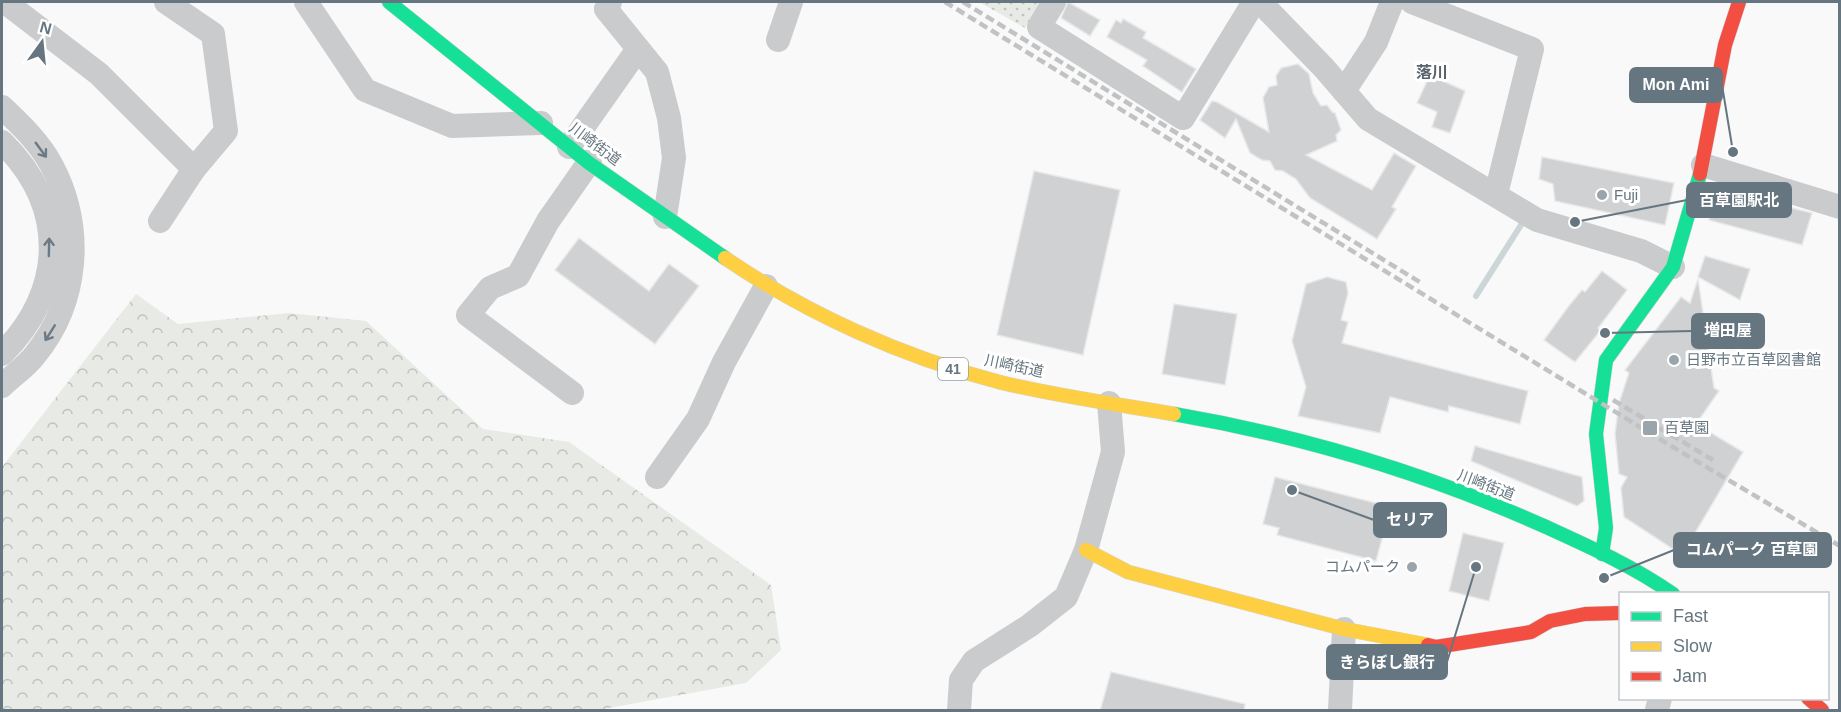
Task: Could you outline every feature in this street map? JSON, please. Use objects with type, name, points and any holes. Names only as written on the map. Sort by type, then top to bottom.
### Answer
[{"type":"main road","name":"川崎街道","points":[[389,2],[569,147],[665,217],[766,286],[847,328],[900,351],[953,369],[1109,403],[1279,435],[1392,468],[1529,520],[1602,554],[1668,592]]},
{"type":"main road","points":[[1602,554],[1606,528],[1596,434],[1606,360],[1673,267],[1703,165],[1725,45],[1739,2]]},
{"type":"main road","points":[[1086,550],[1128,572],[1344,629],[1436,647],[1530,632],[1550,621],[1586,614],[1619,613]]},
{"type":"main road","points":[[1809,700],[1822,711]]},
{"type":"street","points":[[4,2],[99,74],[194,169]]},
{"type":"street","points":[[160,220],[194,169],[226,131],[213,34],[166,2]]},
{"type":"street","points":[[306,2],[365,90],[452,126],[541,123]]},
{"type":"street","points":[[778,40],[791,2]]},
{"type":"street","points":[[1054,2],[1039,27],[1183,118],[1254,2]]},
{"type":"street","points":[[1260,2],[1368,119],[1537,220],[1641,251],[1673,267]]},
{"type":"street","points":[[1344,91],[1376,42],[1392,2]]},
{"type":"street","points":[[1412,2],[1532,49],[1496,194]]},
{"type":"street","points":[[605,4],[657,72],[669,118],[674,158],[665,217]]},
{"type":"street","points":[[569,147],[638,49]]},
{"type":"street","points":[[2,107],[26,129],[52,165],[70,211],[74,247],[69,289],[54,327],[34,356],[2,386]]},
{"type":"street","points":[[2,142],[33,179],[46,213],[51,244],[47,281],[34,314],[2,354]]},
{"type":"street","points":[[572,393],[468,315],[490,288],[518,276],[548,221],[590,161]]},
{"type":"street","points":[[1703,165],[1839,207]]},
{"type":"street","points":[[657,477],[698,419],[724,362],[766,286]]},
{"type":"street","points":[[959,711],[961,680],[974,661],[1029,626],[1066,597],[1086,550],[1113,452],[1109,403]]},
{"type":"street","points":[[1340,711],[1344,629]]},
{"type":"green space","points":[[979,2],[1040,2],[1025,28]]},
{"type":"green space","points":[[136,294],[178,324],[289,313],[366,321],[483,429],[569,442],[771,585],[781,650],[746,683],[598,710],[2,710],[2,467]]},
{"type":"building","points":[[1068,2],[1100,20],[1090,36],[1061,18]]},
{"type":"building","points":[[1123,19],[1146,32],[1143,38],[1196,69],[1182,92],[1143,66],[1147,60],[1107,37],[1116,20],[1121,23]]},
{"type":"building","points":[[1298,64],[1309,74],[1313,93],[1321,106],[1327,105],[1335,113],[1341,130],[1336,135],[1337,141],[1306,155],[1372,190],[1394,153],[1416,166],[1392,207],[1396,209],[1377,239],[1310,198],[1296,179],[1283,171],[1275,170],[1270,161],[1262,160],[1250,153],[1236,119],[1225,138],[1200,120],[1212,101],[1269,132],[1263,98],[1269,87],[1277,85],[1276,76],[1281,68]]},
{"type":"building","points":[[1430,75],[1465,91],[1450,133],[1432,127],[1437,112],[1417,103]]},
{"type":"building","points":[[1542,157],[1674,183],[1665,225],[1555,201],[1553,184],[1539,179]]},
{"type":"building","points":[[1034,171],[1120,190],[1083,355],[997,335]]},
{"type":"building","points":[[1716,189],[1812,213],[1802,245],[1709,220]]},
{"type":"building","points":[[579,238],[649,291],[669,264],[699,286],[655,344],[555,270]]},
{"type":"building","points":[[1705,256],[1750,269],[1740,300],[1698,277]]},
{"type":"building","points":[[1602,271],[1627,290],[1598,328],[1601,330],[1575,362],[1544,340],[1582,290],[1585,292]]},
{"type":"building","points":[[1327,277],[1346,282],[1348,293],[1341,320],[1348,322],[1342,343],[1528,391],[1520,424],[1449,406],[1448,412],[1390,397],[1380,433],[1298,416],[1306,387],[1292,341],[1306,284]]},
{"type":"building","points":[[1698,279],[1714,388],[1719,391],[1696,424],[1743,452],[1682,555],[1624,517],[1621,488],[1627,477],[1619,474],[1615,434],[1619,403],[1629,373],[1625,370],[1681,297],[1690,303]]},
{"type":"building","points":[[1174,304],[1237,314],[1225,385],[1162,374]]},
{"type":"building","points":[[1475,446],[1582,477],[1584,501],[1577,506],[1471,461]]},
{"type":"building","points":[[1275,477],[1387,506],[1382,523],[1386,524],[1376,561],[1277,535],[1279,528],[1263,524]]},
{"type":"building","points":[[1463,533],[1504,543],[1489,601],[1449,591]]},
{"type":"building","points":[[1111,672],[1245,704],[1244,711],[1100,711]]},
{"type":"waterway","points":[[1476,296],[1521,225]]},
{"type":"railway","points":[[945,2],[1681,452],[1840,546]]},
{"type":"railway","points":[[963,2],[1423,284]]},
{"type":"railway","points":[[1613,400],[1713,460]]},
{"type":"traffic: fast","points":[[389,2],[589,163],[725,258]]},
{"type":"traffic: fast","points":[[1602,554],[1606,528],[1596,434],[1606,360],[1673,267],[1700,174]]},
{"type":"traffic: fast","points":[[1174,414],[1316,445],[1454,489],[1594,549],[1642,574],[1670,592]]},
{"type":"traffic: slow","points":[[725,258],[822,315],[857,332],[927,360],[1020,387],[1174,414]]},
{"type":"traffic: slow","points":[[1086,550],[1128,572],[1344,629],[1428,645]]},
{"type":"traffic: jam","points":[[1700,174],[1725,45],[1739,2]]},
{"type":"traffic: jam","points":[[1428,645],[1436,647],[1531,632],[1550,621],[1585,614],[1619,613]]},
{"type":"traffic: jam","points":[[1810,700],[1822,710]]},
{"type":"place","name":"Mon Ami","points":[[1733,152]]},
{"type":"place","name":"Fuji","points":[[1602,195]]},
{"type":"place","name":"百草園駅北","points":[[1575,222]]},
{"type":"place","name":"増田屋","points":[[1605,333]]},
{"type":"place","name":"日野市立百草図書館","points":[[1674,360]]},
{"type":"place","name":"百草園","points":[[1650,428]]},
{"type":"place","name":"セリア","points":[[1292,490]]},
{"type":"place","name":"コムパーク","points":[[1412,567]]},
{"type":"place","name":"きらぼし銀行","points":[[1476,567]]},
{"type":"place","name":"コムパーク 百草園","points":[[1604,578]]},
{"type":"district","name":"落川","points":[[1432,72]]}]
